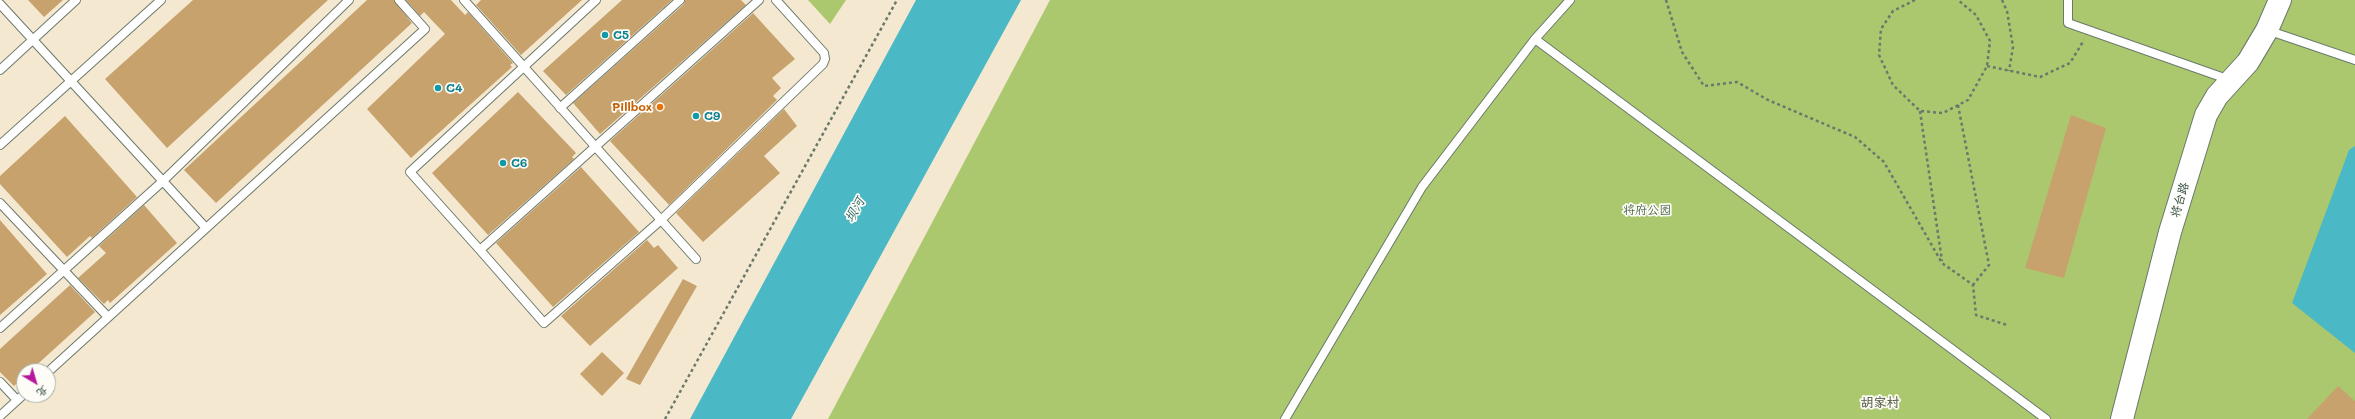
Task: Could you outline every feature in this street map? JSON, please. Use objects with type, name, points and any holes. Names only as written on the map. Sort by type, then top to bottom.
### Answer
[{"type":"main road","name":"将台路","points":[[2122,419],[2170,232],[2206,115],[2217,96],[2248,62],[2267,30],[2280,0]]},
{"type":"lane","points":[[0,70],[76,0]]},
{"type":"lane","points":[[0,145],[161,0]]},
{"type":"lane","points":[[0,328],[163,181],[349,0]]},
{"type":"lane","points":[[56,365],[425,29],[399,0]]},
{"type":"lane","points":[[464,0],[696,259]]},
{"type":"lane","points":[[596,0],[410,172],[544,322],[661,220],[823,64],[825,59],[824,53],[776,0]]},
{"type":"lane","points":[[560,108],[680,0]]},
{"type":"lane","points":[[480,250],[759,0]]},
{"type":"lane","points":[[1285,419],[1422,187],[1535,40],[1570,0]]},
{"type":"lane","points":[[2068,0],[2068,23],[2231,80]]},
{"type":"lane","points":[[0,4],[206,228]]},
{"type":"lane","points":[[2267,30],[2355,60]]},
{"type":"lane","points":[[1535,40],[2046,419]]},
{"type":"lane","points":[[0,203],[108,317]]},
{"type":"lane","points":[[0,382],[16,399]]},
{"type":"lane","points":[[0,416],[16,401]]},
{"type":"path","points":[[665,419],[897,0]]},
{"type":"path","points":[[1666,0],[1682,52],[1704,86],[1736,82],[1768,100],[1855,137],[1884,162],[1942,263],[1972,284],[1976,316],[2007,325]]},
{"type":"path","points":[[1915,0],[1892,11],[1881,29],[1879,55],[1893,85],[1920,111],[1942,263]]},
{"type":"path","points":[[1920,111],[1943,113],[1968,100],[1987,66],[1990,41],[1976,15],[1958,0]]},
{"type":"path","points":[[2002,0],[2007,11],[2013,47],[2009,71]]},
{"type":"path","points":[[1987,66],[2040,77],[2070,63],[2090,31]]},
{"type":"path","points":[[1958,105],[1989,265],[1972,284]]},
{"type":"green space","points":[[808,0],[846,0],[830,24]]},
{"type":"green space","name":"将府公园","points":[[1050,0],[2355,0],[2355,419],[828,419]]},
{"type":"water","name":"坝河","points":[[916,0],[1021,0],[791,419],[690,419]]},
{"type":"water","points":[[2355,146],[2355,353],[2292,303],[2349,150]]},
{"type":"building","points":[[28,0],[63,0],[44,17]]},
{"type":"building","points":[[193,0],[328,0],[167,148],[105,79]]},
{"type":"building","points":[[367,0],[394,0],[412,23],[216,203],[184,170]]},
{"type":"building","name":"C4","points":[[406,0],[451,0],[465,15],[468,12],[513,63],[510,65],[512,67],[411,158],[367,109],[445,34],[424,12],[420,16]]},
{"type":"building","points":[[481,0],[582,0],[521,55],[476,5]]},
{"type":"building","name":"C5","points":[[622,0],[672,0],[566,95],[543,71]]},
{"type":"building","points":[[685,0],[741,0],[746,5],[600,134],[573,103],[684,4]]},
{"type":"building","name":"C9","points":[[753,13],[795,59],[772,78],[781,88],[773,96],[777,100],[669,205],[610,141]]},
{"type":"building","name":"C6","points":[[518,92],[576,153],[572,157],[574,159],[488,235],[432,173]]},
{"type":"building","points":[[784,109],[797,126],[764,156],[780,173],[703,242],[676,213]]},
{"type":"building","points":[[2071,115],[2106,128],[2064,278],[2025,268]]},
{"type":"building","points":[[65,116],[137,197],[92,238],[90,236],[67,257],[0,184],[0,176]]},
{"type":"building","points":[[581,167],[639,232],[553,307],[496,243]]},
{"type":"building","points":[[144,205],[177,243],[110,303],[108,300],[104,304],[78,278],[106,253],[99,246]]},
{"type":"building","points":[[0,220],[47,274],[0,315]]},
{"type":"building","points":[[647,240],[654,248],[658,245],[678,268],[590,346],[561,316]]},
{"type":"building","points":[[683,279],[697,286],[640,385],[626,379]]},
{"type":"building","points":[[70,285],[95,312],[39,363],[16,363],[16,384],[14,386],[0,372],[0,349]]},
{"type":"building","points":[[602,352],[624,373],[602,396],[580,374]]},
{"type":"building","points":[[2338,386],[2355,401],[2355,419],[2307,419]]},
{"type":"place","name":"C5","points":[[605,35]]},
{"type":"place","name":"C4","points":[[438,88]]},
{"type":"place","name":"Pillbox","points":[[660,107]]},
{"type":"place","name":"C9","points":[[696,116]]},
{"type":"place","name":"C6","points":[[503,163]]},
{"type":"district","name":"胡家村","points":[[1880,403]]}]
